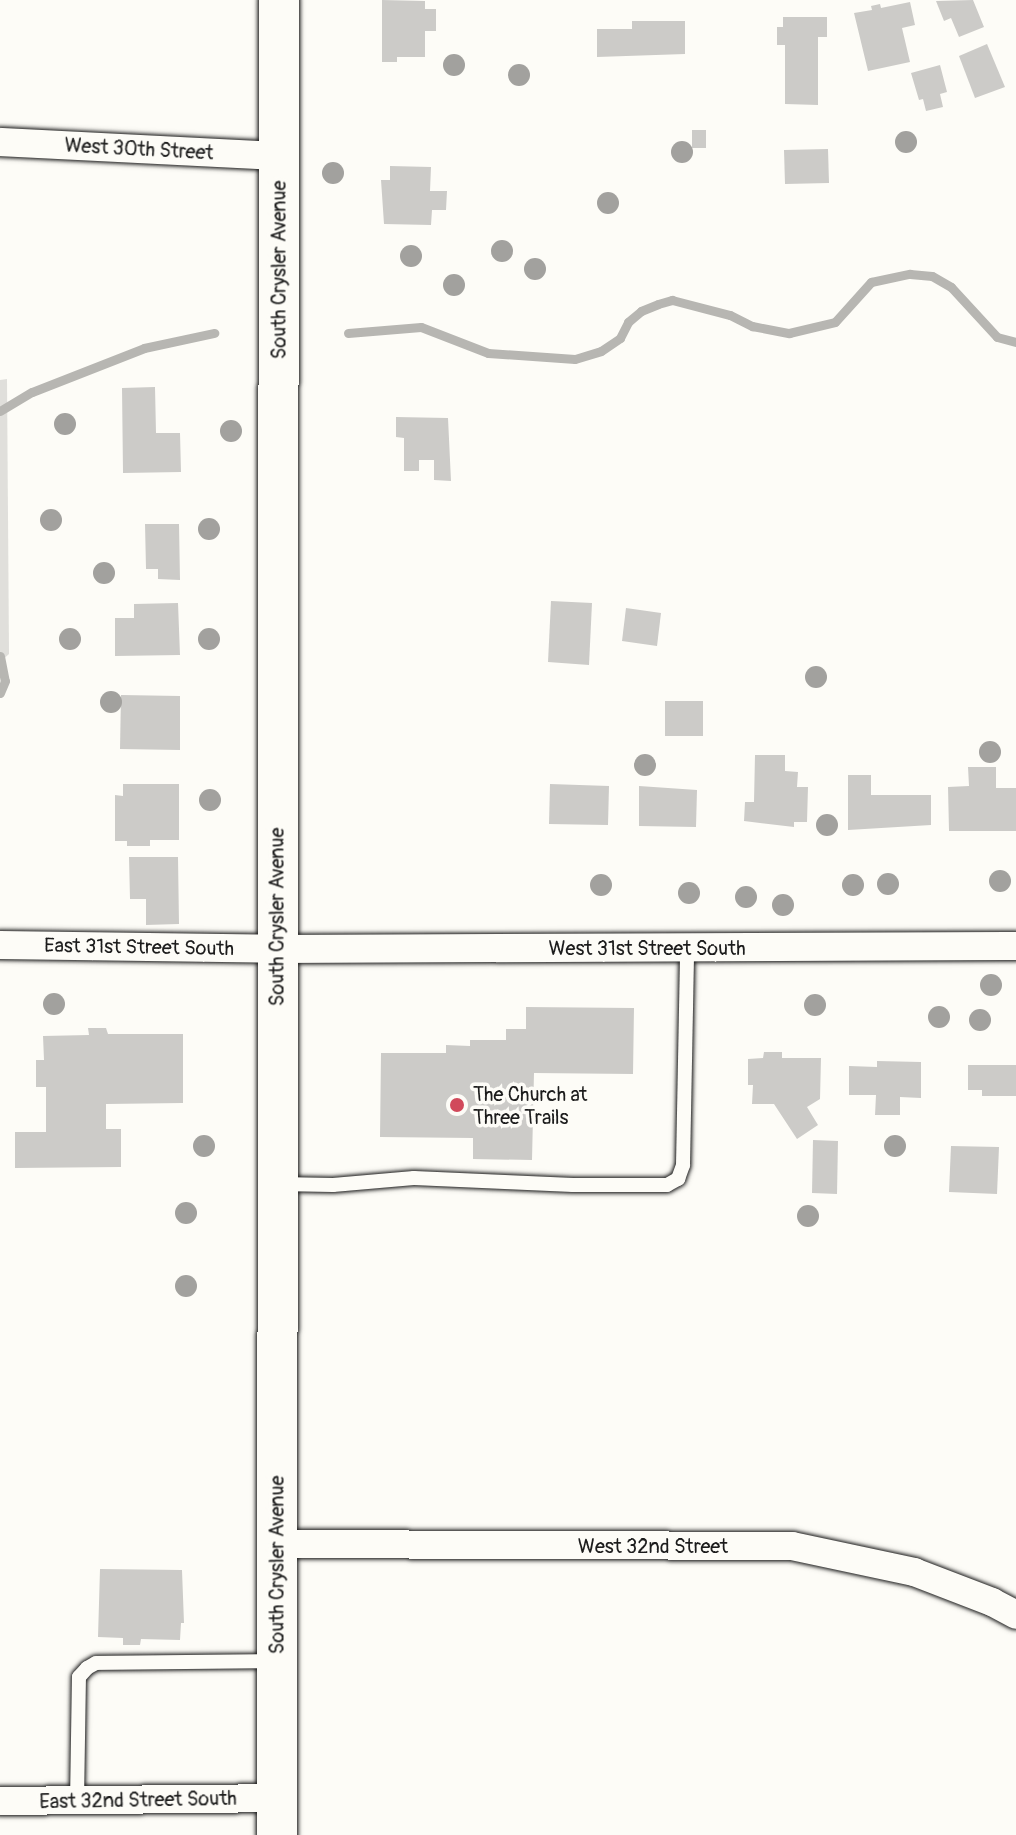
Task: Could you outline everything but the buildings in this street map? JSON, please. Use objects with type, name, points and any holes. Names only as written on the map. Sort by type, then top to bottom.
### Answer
[{"type":"main road","name":"South Crysler Avenue","points":[[277,1816],[279,0]]},
{"type":"street","name":"West 30th Street","points":[[0,142],[279,156]]},
{"type":"street","name":"East 31st Street South","points":[[0,945],[277,949]]},
{"type":"street","name":"West 31st Street South","points":[[277,949],[1016,946]]},
{"type":"street","name":"West 32nd Street","points":[[277,1544],[792,1546],[914,1572],[992,1602],[1016,1615]]},
{"type":"street","name":"East 32nd Street South","points":[[0,1801],[77,1802],[277,1816]]},
{"type":"lane","points":[[278,1184],[333,1185],[414,1178],[573,1185],[667,1185],[678,1179],[683,1165],[687,948]]},
{"type":"lane","points":[[77,1802],[79,1677],[87,1668],[96,1663],[277,1661]]},
{"type":"shaded area","points":[[7,379],[9,654],[0,662],[0,380]]},
{"type":"waterway","points":[[348,333],[421,327],[488,353],[575,359],[601,351],[620,338],[628,322],[641,311],[672,300],[730,315],[752,326],[789,333],[835,322],[871,282],[910,274],[932,276],[951,287],[997,337],[1016,342]]},
{"type":"waterway","points":[[0,411],[32,392],[144,348],[214,333]]},
{"type":"waterway","points":[[0,656],[5,681],[0,693]]},
{"type":"place","name":"The Church at Three Trails","points":[[457,1105]]}]
